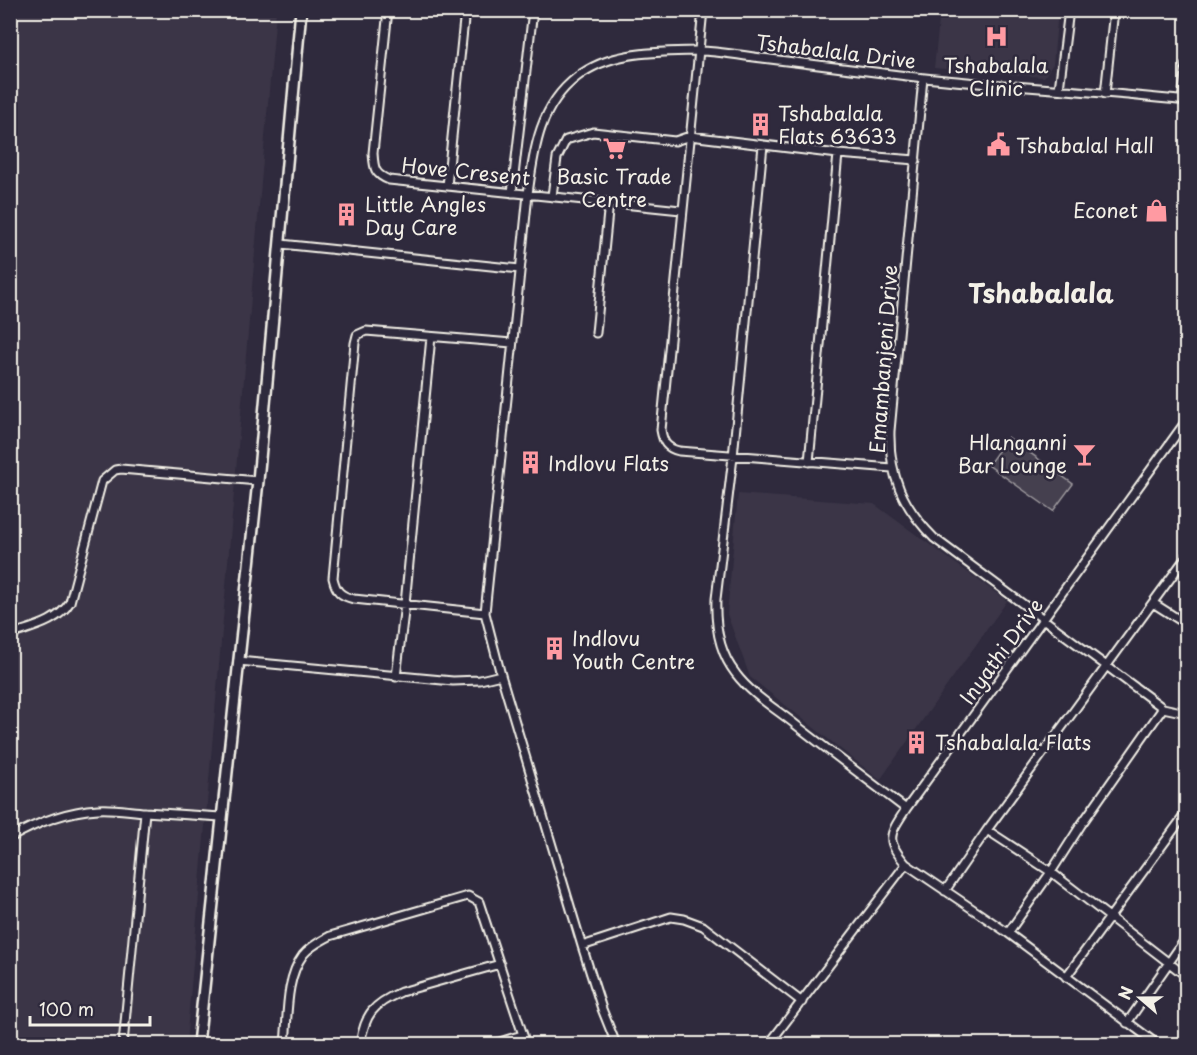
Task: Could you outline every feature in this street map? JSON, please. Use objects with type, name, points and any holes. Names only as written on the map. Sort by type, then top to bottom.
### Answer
[{"type":"street","points":[[198,1044],[258,481],[301,10]]},
{"type":"street","name":"Hove Cresent","points":[[388,10],[373,153],[374,166],[379,176],[389,180],[681,210]]},
{"type":"street","points":[[447,186],[465,10]]},
{"type":"street","points":[[512,193],[533,10]]},
{"type":"street","points":[[703,10],[681,210],[662,438],[668,447],[679,451],[892,468]]},
{"type":"street","points":[[1059,89],[1069,10]]},
{"type":"street","points":[[1106,94],[1114,10]]},
{"type":"street","name":"Tshabalala Drive","points":[[485,613],[528,194],[536,139],[551,106],[578,76],[611,59],[630,55],[698,51],[923,78],[1184,101]]},
{"type":"street","points":[[1184,101],[1186,64]]},
{"type":"street","name":"Emambanjeni Drive","points":[[923,78],[890,431],[892,468],[905,502],[918,522],[934,538],[1163,708],[1186,712]]},
{"type":"street","points":[[552,196],[556,158],[566,141],[593,132],[675,141],[690,136],[838,154],[916,160]]},
{"type":"street","points":[[763,145],[716,617],[719,635],[728,661],[736,675],[763,700],[906,809]]},
{"type":"street","points":[[808,462],[838,154]]},
{"type":"street","points":[[596,333],[609,202]]},
{"type":"street","points":[[281,244],[520,269]]},
{"type":"street","points":[[512,343],[366,331],[359,334],[354,355],[333,578],[335,586],[344,597],[485,613],[501,675],[582,946],[605,1019],[616,1044]]},
{"type":"street","points":[[396,677],[432,337]]},
{"type":"street","name":"Inyathi Drive","points":[[906,864],[894,851],[891,842],[891,836],[897,823],[1186,422]]},
{"type":"street","points":[[10,635],[54,619],[65,610],[70,602],[102,481],[114,470],[258,481]]},
{"type":"street","points":[[945,891],[1186,557]]},
{"type":"street","points":[[1153,603],[1186,624]]},
{"type":"street","points":[[238,662],[396,677],[466,681],[501,675]]},
{"type":"street","points":[[1008,933],[1163,708]]},
{"type":"street","points":[[10,838],[32,826],[52,819],[90,810],[221,817]]},
{"type":"street","points":[[123,1044],[145,812]]},
{"type":"street","points":[[1066,977],[1186,813]]},
{"type":"street","points":[[987,830],[1051,872],[1186,976]]},
{"type":"street","points":[[769,1044],[906,864],[1008,933],[1157,1044]]},
{"type":"street","points":[[285,1044],[292,983],[296,968],[303,955],[316,944],[330,936],[468,896],[479,902],[526,1044]]},
{"type":"street","points":[[582,946],[671,917],[684,919],[703,926],[802,1002]]},
{"type":"street","points":[[1127,1023],[1186,938]]},
{"type":"street","points":[[360,1044],[368,1016],[375,1006],[387,998],[500,964]]},
{"type":"street","points":[[493,1044],[522,1035]]},
{"type":"shaded area","points":[[10,11],[276,11],[186,1044],[11,1044]]},
{"type":"shaded area","name":"Tshabalala Clinic","points":[[940,11],[1058,11],[1053,64],[1044,77],[934,68]]},
{"type":"shaded area","points":[[1008,437],[1073,484],[1053,511],[988,465]]},
{"type":"shaded area","points":[[738,494],[874,504],[1007,601],[880,780],[750,677],[727,614]]},
{"type":"place","name":"Tshabalala Clinic","points":[[996,37]]},
{"type":"place","name":"Tshabalala Flats 63633","points":[[760,125]]},
{"type":"place","name":"Tshabalal Hall","points":[[998,145]]},
{"type":"place","name":"Basic Trade Centre","points":[[614,149]]},
{"type":"place","name":"Econet","points":[[1156,210]]},
{"type":"place","name":"Little Angles Day Care","points":[[347,215]]},
{"type":"place","name":"Hlanganni Bar Lounge","points":[[1085,454]]},
{"type":"place","name":"Indlovu Flats","points":[[530,463]]},
{"type":"place","name":"Indlovu Youth Centre","points":[[554,649]]},
{"type":"place","name":"Tshabalala Flats","points":[[917,742]]},
{"type":"district","name":"Tshabalala","points":[[1041,292]]}]
